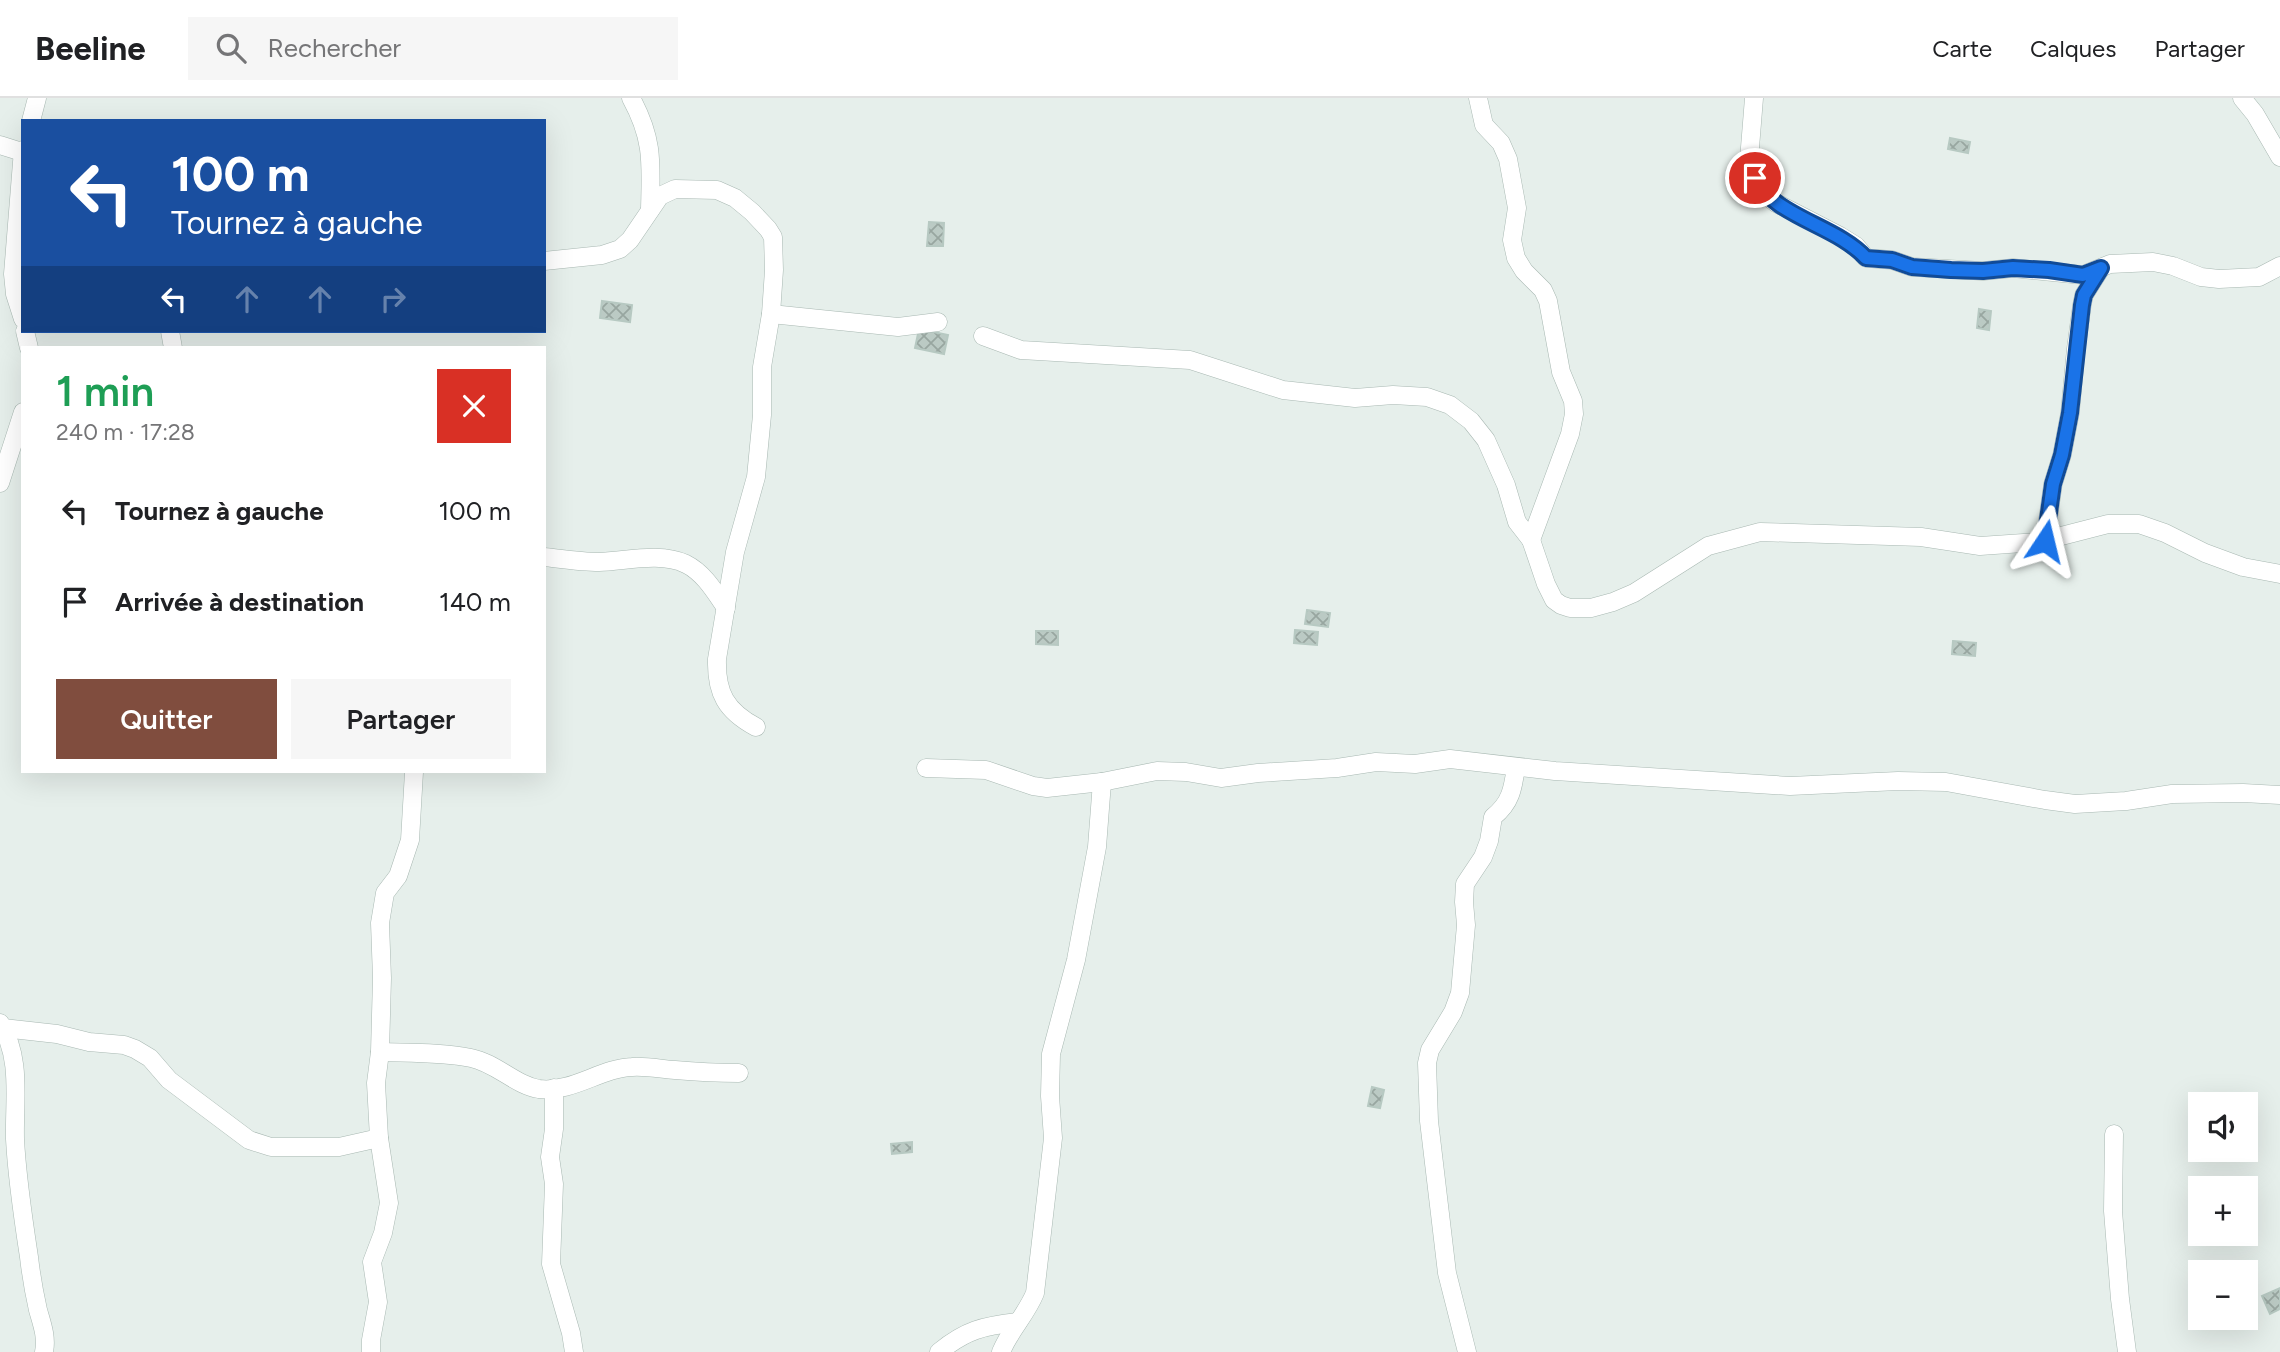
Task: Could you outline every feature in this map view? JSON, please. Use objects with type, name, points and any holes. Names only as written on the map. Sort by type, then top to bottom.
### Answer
[{"type":"street","points":[[32,119],[37,98]]},
{"type":"street","points":[[631,98],[651,145],[650,210]]},
{"type":"street","points":[[1478,98],[1484,125],[1500,143],[1508,159],[1517,208],[1512,240],[1516,258],[1524,271],[1543,290],[1548,301],[1561,372],[1573,401],[1574,414],[1570,435],[1531,540]]},
{"type":"street","points":[[1754,98],[1749,160],[1761,191],[1776,203],[1856,246],[1866,258],[1892,260],[1912,267],[1983,271],[2013,268],[2083,275],[2120,263],[2152,262],[2173,266],[2201,277],[2219,279],[2259,277],[2280,266]]},
{"type":"street","points":[[2242,98],[2255,114],[2280,157]]},
{"type":"street","points":[[0,145],[21,151]]},
{"type":"street","points":[[21,162],[13,254],[14,284],[21,311]]},
{"type":"street","points":[[546,261],[602,255],[620,249],[660,196],[675,189],[717,190],[735,198],[752,212],[773,237],[771,314],[762,367],[762,415],[756,477],[735,552],[716,659],[716,675],[727,707],[756,727]]},
{"type":"street","points":[[2045,541],[2053,484],[2070,413],[2084,295],[2101,268]]},
{"type":"street","points":[[771,314],[898,327],[938,322]]},
{"type":"street","points":[[983,336],[1021,350],[1190,360],[1283,390],[1354,398],[1394,395],[1427,397],[1450,405],[1471,421],[1486,440],[1506,485],[1517,522],[1531,540],[1554,600],[1561,606],[1570,608],[1591,608],[1613,602],[1634,593],[1708,546],[1760,532],[1921,537],[1980,546],[2045,541],[2108,524],[2139,524],[2243,567],[2280,573]]},
{"type":"street","points":[[0,483],[21,418]]},
{"type":"street","points":[[546,557],[594,562],[667,559],[686,565],[706,579],[726,608]]},
{"type":"street","points":[[926,768],[986,770],[1047,788],[1102,782],[1157,771],[1186,772],[1221,778],[1376,762],[1415,764],[1450,759],[1516,767],[1790,786],[1946,782],[2075,804],[2126,801],[2172,794],[2280,795]]},
{"type":"street","points":[[1467,1352],[1447,1273],[1429,1121],[1427,1063],[1430,1050],[1453,1013],[1460,993],[1466,925],[1465,884],[1483,857],[1493,817],[1505,807],[1512,791],[1516,767]]},
{"type":"street","points":[[371,1352],[377,1302],[372,1262],[383,1233],[389,1203],[379,1138],[376,1083],[380,1052],[382,978],[380,923],[385,893],[398,876],[410,841],[414,773]]},
{"type":"street","points":[[1001,1352],[1009,1335],[1030,1306],[1035,1293],[1053,1138],[1051,1054],[1078,948],[1097,847],[1102,782]]},
{"type":"street","points":[[44,1352],[44,1329],[32,1281],[18,1171],[15,1066],[2,1026],[135,1049],[150,1058],[169,1080],[249,1140],[271,1147],[339,1147],[379,1138]]},
{"type":"street","points":[[380,1052],[472,1058],[538,1089],[576,1083],[614,1069],[635,1066],[739,1073]]},
{"type":"street","points":[[554,1088],[554,1129],[550,1157],[554,1184],[551,1264],[574,1352]]},
{"type":"street","points":[[2115,1134],[2113,1211],[2127,1352]]},
{"type":"street","points":[[939,1352],[960,1335],[989,1325],[1018,1322]]},
{"type":"building","points":[[1950,138],[1970,142],[1968,153],[1948,149]]},
{"type":"building","points":[[929,222],[944,223],[943,246],[927,246]]},
{"type":"building","points":[[602,301],[632,305],[630,322],[600,318]]},
{"type":"building","points":[[1979,309],[1991,311],[1989,330],[1977,328]]},
{"type":"building","points":[[919,329],[948,335],[944,354],[915,348]]},
{"type":"building","points":[[1307,610],[1330,613],[1328,627],[1305,624]]},
{"type":"building","points":[[1295,630],[1318,632],[1317,645],[1294,643]]},
{"type":"building","points":[[1036,631],[1058,631],[1058,645],[1036,644]]},
{"type":"building","points":[[1953,641],[1976,643],[1975,656],[1952,654]]},
{"type":"building","points":[[1372,1087],[1384,1090],[1380,1108],[1368,1106]]},
{"type":"building","points":[[912,1142],[912,1152],[892,1154],[891,1144]]},
{"type":"building","points":[[2280,1288],[2280,1309],[2270,1314],[2262,1296]]},
{"type":"route","points":[[1755,178],[1761,191],[1776,203],[1840,236],[1856,246],[1866,258],[1892,260],[1912,267],[1951,270],[2013,268],[2083,275],[2101,268],[2084,295],[2070,413],[2053,484],[2045,541]]}]
